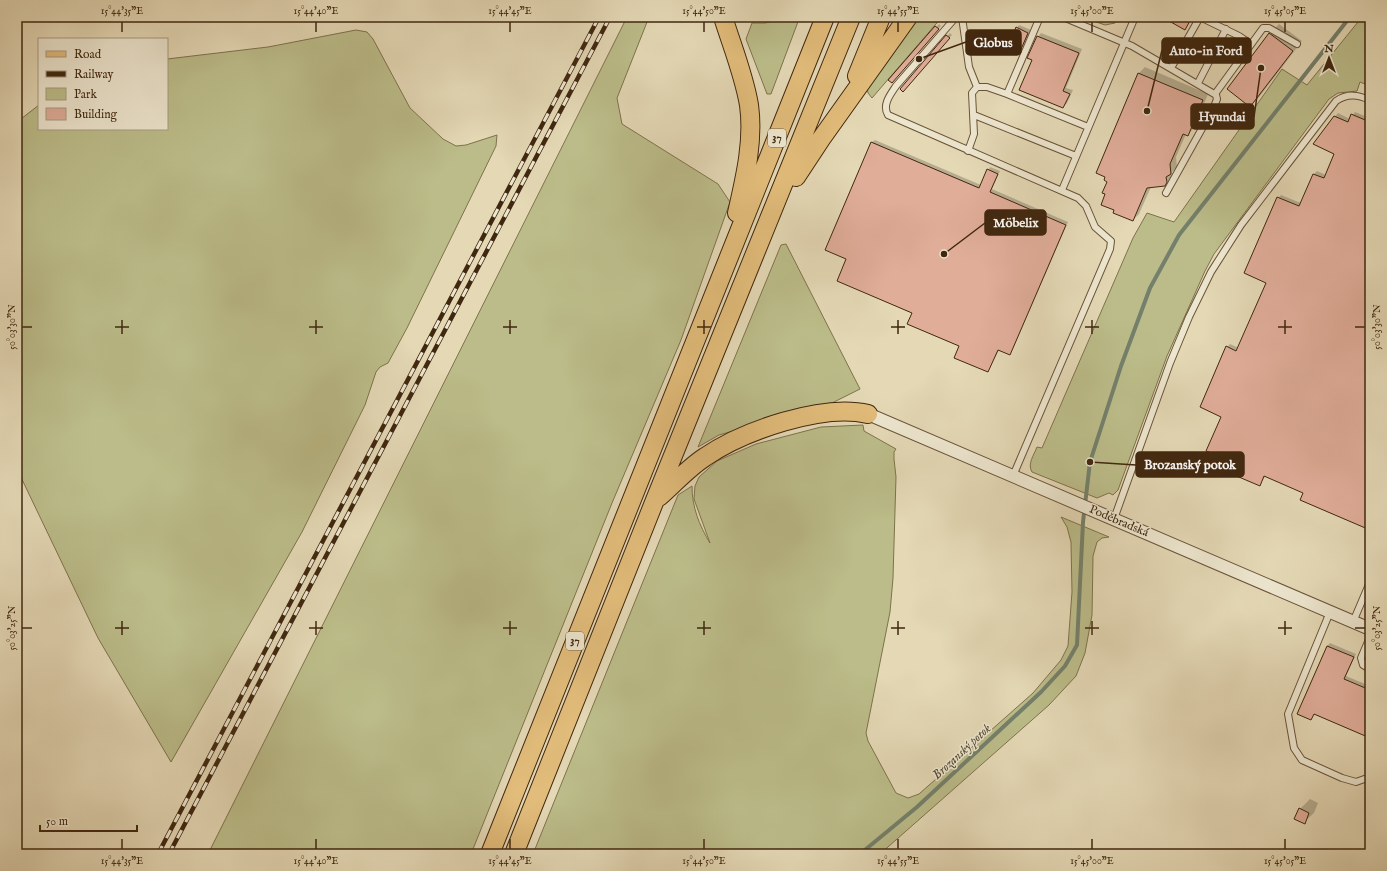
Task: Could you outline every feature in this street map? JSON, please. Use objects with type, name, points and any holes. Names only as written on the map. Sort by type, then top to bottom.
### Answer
[{"type":"main road","points":[[723,17],[746,89],[750,120],[747,167],[728,259]]},
{"type":"main road","name":"37","points":[[490,854],[826,17]]},
{"type":"main road","name":"37","points":[[514,854],[655,500],[852,17]]},
{"type":"main road","points":[[846,103],[881,17]]},
{"type":"main road","points":[[771,217],[809,157],[908,17]]},
{"type":"main road","points":[[655,500],[703,458],[732,440],[747,434],[826,413],[852,412],[868,414]]},
{"type":"street","name":"Poděbradská","points":[[868,414],[1370,629]]},
{"type":"lane","points":[[956,17],[896,86],[888,99],[885,110],[888,115],[968,151],[1062,190],[1082,202],[1091,222],[1111,239],[1112,245],[1013,476]]},
{"type":"lane","points":[[962,17],[969,67],[977,87]]},
{"type":"lane","points":[[1007,94],[1040,17]]},
{"type":"lane","points":[[1063,17],[1124,42],[1215,94],[1217,99],[1214,106],[1166,193]]},
{"type":"lane","points":[[1062,190],[1135,17]]},
{"type":"lane","points":[[1171,68],[1200,17],[1226,29],[1251,44]]},
{"type":"lane","points":[[1215,94],[1262,29],[1266,27],[1297,44]]},
{"type":"lane","points":[[1198,83],[1226,29]]},
{"type":"lane","points":[[968,151],[974,134],[972,93],[977,87]]},
{"type":"lane","points":[[977,87],[988,87],[1088,127]]},
{"type":"lane","points":[[1114,519],[1123,499],[1170,363],[1189,317],[1211,272],[1226,246],[1334,103],[1344,96],[1354,95],[1370,100]]},
{"type":"lane","points":[[974,115],[1076,156]]},
{"type":"lane","points":[[1353,622],[1370,582]]},
{"type":"lane","points":[[1330,612],[1288,714],[1294,748],[1302,760],[1342,778],[1356,782],[1370,777]]},
{"type":"lane","points":[[1370,637],[1361,658],[1363,665],[1370,669]]},
{"type":"green space","points":[[627,17],[649,17],[617,98],[622,124],[718,184],[730,202],[681,340],[612,503],[471,854],[208,854]]},
{"type":"green space","points":[[917,17],[942,17],[872,98],[868,93],[867,87]]},
{"type":"green space","points":[[1082,17],[1117,17],[1115,23],[1105,25]]},
{"type":"green space","points":[[1362,17],[1370,17],[1370,86],[1360,82],[1357,91],[1338,93],[1329,99],[1214,254],[1167,356],[1118,490],[1113,495],[1109,493],[1097,498],[1032,472],[1030,466],[1033,456],[1037,447],[1042,448],[1133,238],[1147,213],[1174,222],[1282,69],[1307,85]]},
{"type":"green space","points":[[784,19],[799,19],[771,94],[767,94],[746,39],[752,23],[765,23]]},
{"type":"green space","points":[[356,30],[367,32],[373,39],[410,108],[443,139],[456,146],[466,145],[497,135],[496,146],[407,328],[388,363],[380,367],[376,372],[365,405],[302,532],[171,762],[98,638],[17,469],[17,122],[38,106],[38,130],[168,130],[168,59],[268,47]]},
{"type":"green space","points":[[786,244],[860,389],[832,403],[719,435],[698,447],[781,245]]},
{"type":"green space","points":[[863,425],[864,431],[896,449],[894,452],[896,477],[893,578],[890,612],[866,733],[868,741],[896,793],[908,798],[919,794],[1033,693],[1061,660],[1068,646],[1072,592],[1071,542],[1067,527],[1061,517],[1109,537],[1102,538],[1097,542],[1093,556],[1092,615],[1085,653],[1076,676],[1049,705],[880,854],[533,854],[678,495],[692,486],[693,501],[697,516],[710,543],[694,499],[695,486],[699,477],[717,461],[756,444],[821,427]]},
{"type":"building","points":[[1162,17],[1192,17],[1185,30]]},
{"type":"building","points":[[935,26],[939,29],[892,83],[888,80]]},
{"type":"building","points":[[1016,27],[1028,33],[1019,54],[1007,49]]},
{"type":"building","points":[[1269,33],[1293,51],[1250,107],[1227,89]]},
{"type":"building","points":[[946,35],[950,38],[903,92],[900,89]]},
{"type":"building","points":[[1037,36],[1079,53],[1063,91],[1070,94],[1063,108],[1019,90],[1032,60],[1027,58]]},
{"type":"building","points":[[1138,73],[1203,100],[1188,136],[1183,134],[1170,164],[1171,174],[1166,177],[1167,182],[1165,186],[1147,188],[1133,221],[1113,213],[1114,210],[1101,205],[1105,194],[1102,193],[1107,182],[1104,180],[1105,177],[1096,173]]},
{"type":"building","points":[[1351,114],[1370,122],[1370,530],[1300,500],[1303,493],[1264,476],[1260,486],[1213,466],[1217,455],[1206,451],[1221,417],[1200,407],[1226,346],[1236,351],[1266,283],[1244,273],[1277,197],[1299,206],[1313,174],[1324,178],[1334,154],[1313,144],[1334,116],[1348,122]]},
{"type":"building","points":[[871,142],[979,188],[987,169],[998,174],[990,192],[1066,225],[1010,355],[998,350],[988,372],[954,358],[959,346],[907,324],[912,313],[837,281],[846,259],[825,250]]},
{"type":"building","points":[[1327,646],[1354,657],[1344,679],[1370,690],[1370,738],[1314,714],[1311,720],[1297,714]]},
{"type":"building","points":[[1299,808],[1309,813],[1305,824],[1294,819]]},
{"type":"waterway","name":"Brozanský potok","points":[[860,854],[917,807],[1041,692],[1065,666],[1077,645],[1083,522],[1090,462],[1121,366],[1150,288],[1179,235],[1350,17]]},
{"type":"railway","points":[[158,854],[599,17]]},
{"type":"railway","points":[[169,854],[610,17]]},
{"type":"place","name":"Globus","points":[[919,59]]},
{"type":"place","name":"Hyundai","points":[[1261,68]]},
{"type":"place","name":"Auto-in Ford","points":[[1147,111]]},
{"type":"place","name":"Möbelix","points":[[944,254]]},
{"type":"place","name":"Brozanský potok","points":[[1090,462]]}]
